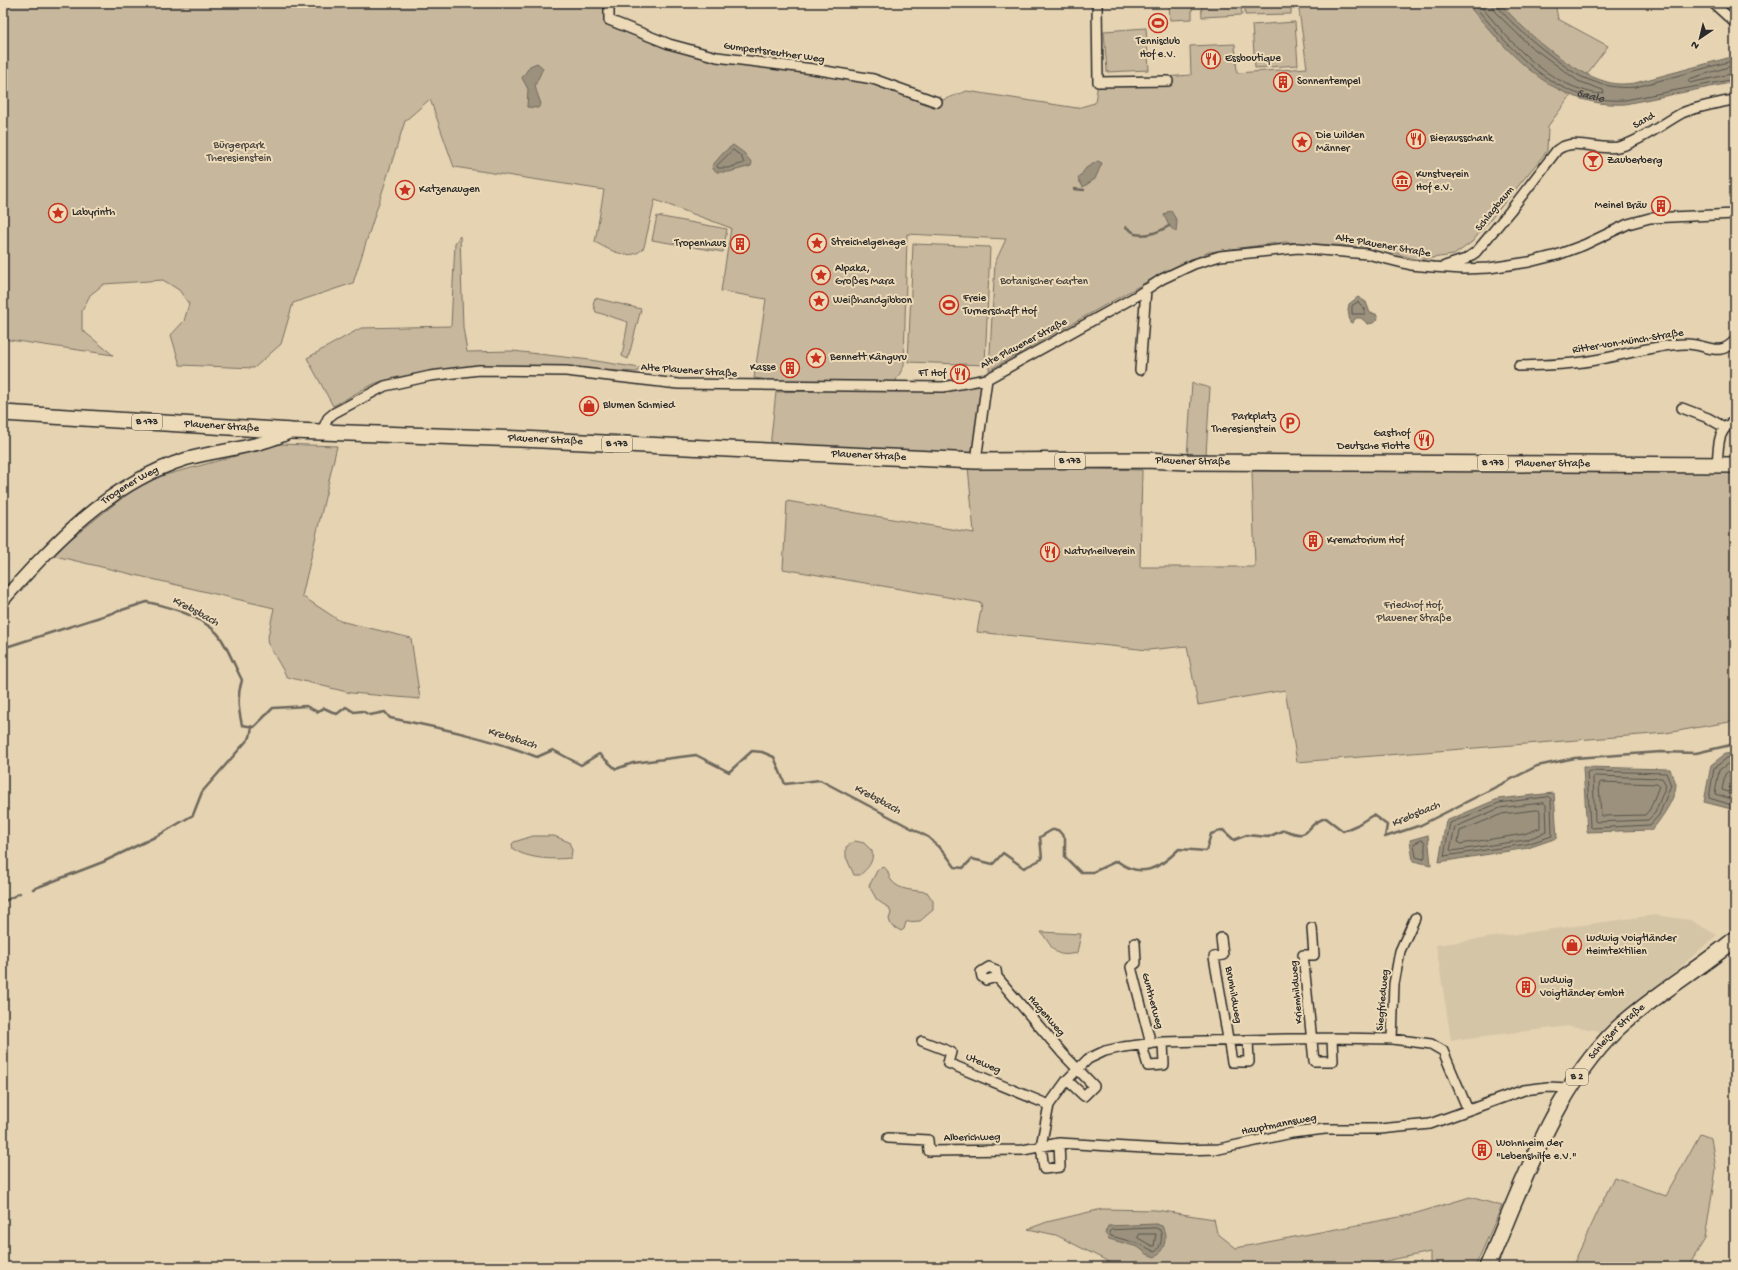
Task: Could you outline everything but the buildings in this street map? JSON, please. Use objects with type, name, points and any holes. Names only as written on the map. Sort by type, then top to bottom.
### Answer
[{"type":"main road","name":"Plauener Straße","points":[[3,413],[292,431],[322,431],[976,461],[1146,460],[1187,462],[1735,465]]},
{"type":"main road","name":"Schleizer Straße","points":[[1487,1267],[1545,1134],[1570,1088],[1596,1052],[1618,1029],[1645,1006],[1735,939]]},
{"type":"street","name":"Gumpertsreuther Weg","points":[[609,3],[609,20],[669,44],[717,57],[813,69],[873,79],[937,102]]},
{"type":"street","points":[[1097,3],[1098,82],[1168,81]]},
{"type":"street","points":[[1713,3],[1735,23]]},
{"type":"street","name":"Sand","points":[[1563,145],[1608,148],[1621,146],[1634,141],[1684,112],[1735,100]]},
{"type":"street","name":"Schlagbaum","points":[[1433,267],[1450,265],[1466,259],[1476,252],[1557,150],[1563,145]]},
{"type":"street","name":"Alte Plauener Straße","points":[[322,431],[328,418],[334,413],[385,386],[430,376],[479,370],[566,371],[678,384],[730,386],[943,387],[987,379],[1146,290],[1162,279],[1194,264],[1220,256],[1298,248],[1367,254],[1411,265],[1463,269],[1489,268],[1529,262],[1557,255],[1584,245],[1628,224],[1650,218],[1735,214]]},
{"type":"street","points":[[1140,370],[1146,290]]},
{"type":"street","name":"Ritter-von-Münch-Straße","points":[[1519,366],[1595,360],[1632,352],[1684,344],[1697,344],[1719,350],[1726,348],[1735,340]]},
{"type":"street","points":[[976,461],[987,379]]},
{"type":"street","points":[[1682,408],[1708,418],[1724,427]]},
{"type":"street","points":[[1717,465],[1721,434],[1724,427],[1735,421]]},
{"type":"street","name":"Trogener Weg","points":[[3,600],[50,547],[79,521],[135,480],[186,460],[276,438],[292,431]]},
{"type":"street","name":"Siegfriedweg","points":[[1392,1039],[1394,984],[1396,971],[1400,951],[1415,918]]},
{"type":"street","name":"Kriemhildweg","points":[[1312,928],[1314,955],[1303,955],[1313,1038]]},
{"type":"street","name":"Brunhildweg","points":[[1221,938],[1223,955],[1214,957],[1228,1040]]},
{"type":"street","name":"Guntherweg","points":[[1135,943],[1136,963],[1131,967],[1146,1045]]},
{"type":"street","name":"Hagenweg","points":[[998,977],[1094,1086],[1084,1096],[1067,1080]]},
{"type":"street","points":[[1313,1038],[1314,1061],[1333,1061],[1332,1038]]},
{"type":"street","points":[[1059,1143],[1060,1167],[1044,1169],[1041,1146],[1048,1105],[1067,1080],[1088,1059],[1104,1051],[1163,1042],[1332,1038],[1392,1039],[1431,1044],[1443,1051],[1468,1110]]},
{"type":"street","points":[[1228,1040],[1232,1062],[1249,1062],[1248,1040]]},
{"type":"street","name":"Uteweg","points":[[922,1041],[952,1052],[948,1062],[1048,1105]]},
{"type":"street","points":[[1146,1045],[1148,1066],[1164,1064],[1163,1042]]},
{"type":"street","name":"Hauptmannsweg","points":[[1041,1146],[1059,1143],[1179,1150],[1219,1149],[1292,1133],[1325,1128],[1380,1129],[1430,1124],[1524,1090],[1548,1087],[1570,1088]]},
{"type":"street","name":"Alberichweg","points":[[888,1138],[928,1140],[929,1151],[1023,1150],[1041,1146]]},
{"type":"shaded area","points":[[1655,915],[1690,920],[1717,935],[1602,1035],[1596,1030],[1569,1026],[1451,1040],[1436,945]]},
{"type":"green space","name":"Bürgerpark Theresienstein","points":[[3,3],[609,3],[609,20],[669,44],[873,79],[937,102],[967,91],[1077,108],[1095,103],[1098,82],[1191,75],[1190,46],[1235,44],[1237,73],[1307,68],[1298,3],[1555,3],[1558,19],[1608,46],[1548,126],[1547,151],[1472,242],[1454,255],[1417,260],[1379,248],[1285,242],[1209,252],[1159,275],[989,370],[995,263],[1006,239],[907,234],[904,366],[894,384],[786,383],[754,378],[766,299],[721,291],[731,228],[655,200],[644,247],[639,252],[627,255],[607,248],[595,242],[604,190],[454,167],[430,99],[405,121],[353,283],[293,303],[281,344],[254,368],[180,365],[171,335],[184,321],[189,304],[179,290],[163,280],[104,284],[90,295],[82,311],[82,330],[113,355],[3,339]]},
{"type":"green space","points":[[1169,3],[1192,3],[1192,19],[1170,20]]},
{"type":"green space","points":[[1201,3],[1241,3],[1242,15],[1202,17]]},
{"type":"green space","points":[[1245,3],[1291,3],[1291,14],[1245,15]]},
{"type":"green space","points":[[1295,22],[1298,65],[1255,68],[1252,25]]},
{"type":"green space","points":[[1146,28],[1149,70],[1107,72],[1104,31]]},
{"type":"green space","points":[[657,216],[727,229],[723,252],[652,240]]},
{"type":"green space","points":[[460,236],[463,327],[467,352],[513,351],[590,360],[640,368],[637,372],[541,367],[477,367],[445,370],[413,374],[382,381],[333,406],[307,358],[361,328],[451,326],[455,243]]},
{"type":"green space","name":"Freie Turnerschaft Hof","points":[[913,244],[990,247],[985,365],[908,362]]},
{"type":"green space","points":[[595,298],[641,309],[628,359],[622,356],[628,322],[596,312],[593,304]]},
{"type":"green space","points":[[1192,383],[1210,388],[1206,455],[1187,457]]},
{"type":"green space","points":[[983,386],[974,456],[770,447],[776,392]]},
{"type":"green space","points":[[280,444],[337,446],[302,596],[340,621],[411,638],[420,699],[351,693],[287,677],[267,642],[274,608],[51,555],[143,481]]},
{"type":"green space","name":"Friedhof Hof, Plauener Straße","points":[[968,466],[1142,470],[1140,567],[1255,567],[1252,471],[1735,470],[1735,721],[1666,733],[1297,762],[1285,690],[1198,705],[1187,646],[1148,650],[977,632],[982,603],[783,569],[787,501],[974,533]]},
{"type":"green space","points":[[533,836],[554,836],[569,842],[572,850],[571,858],[556,859],[533,857],[513,849],[512,844],[514,842]]},
{"type":"green space","points":[[855,841],[864,843],[872,851],[870,864],[860,875],[854,875],[846,857],[846,847]]},
{"type":"green space","points":[[884,867],[894,884],[902,888],[927,892],[933,901],[933,910],[920,921],[906,922],[904,929],[901,931],[891,925],[889,919],[891,913],[889,908],[877,900],[869,886],[878,869]]},
{"type":"green space","points":[[1041,932],[1081,934],[1077,953],[1063,954],[1055,951]]},
{"type":"green space","points":[[1700,1134],[1711,1138],[1716,1169],[1705,1239],[1688,1267],[1572,1267],[1614,1177],[1666,1196]]},
{"type":"green space","points":[[1470,1197],[1502,1206],[1475,1267],[1430,1267],[1430,1252],[1356,1267],[1119,1267],[1056,1235],[1028,1229],[1047,1222],[1102,1209],[1156,1210],[1214,1219],[1217,1233],[1236,1248],[1410,1215]]},
{"type":"water","name":"Saale","points":[[1466,3],[1500,3],[1522,26],[1549,50],[1578,70],[1607,82],[1618,84],[1635,83],[1735,56],[1735,82],[1625,104],[1599,103],[1576,97],[1554,87],[1516,58]]},
{"type":"water","points":[[537,63],[543,68],[536,83],[541,104],[538,108],[527,107],[528,89],[522,78],[530,66]]},
{"type":"water","points":[[733,145],[744,153],[752,163],[751,166],[729,172],[717,172],[712,166],[724,152]]},
{"type":"water","points":[[1098,161],[1102,163],[1095,179],[1083,187],[1078,179],[1086,168]]},
{"type":"water","points":[[1171,211],[1177,221],[1176,232],[1169,226],[1164,215]]},
{"type":"water","points":[[1358,297],[1366,302],[1370,313],[1376,314],[1378,319],[1373,323],[1368,324],[1361,318],[1356,318],[1352,323],[1350,322],[1348,310],[1349,304]]},
{"type":"water","points":[[1735,753],[1735,810],[1704,802],[1711,765],[1725,754]]},
{"type":"water","points":[[1583,767],[1670,769],[1676,784],[1674,796],[1660,820],[1652,830],[1587,832]]},
{"type":"water","points":[[1554,793],[1557,838],[1528,848],[1439,862],[1446,821],[1498,799]]},
{"type":"water","points":[[1428,835],[1431,865],[1413,861],[1410,840]]},
{"type":"water","points":[[1156,1224],[1162,1226],[1165,1239],[1161,1251],[1155,1257],[1147,1254],[1138,1247],[1109,1239],[1105,1233],[1108,1226]]},
{"type":"waterway","points":[[1074,189],[1084,190]]},
{"type":"waterway","points":[[1135,234],[1144,235],[1153,233],[1169,226]]},
{"type":"waterway","points":[[1126,227],[1133,232]]},
{"type":"waterway","name":"Krebsbach","points":[[3,648],[147,602],[156,604],[175,609],[202,621],[220,637],[227,648],[242,680],[239,691],[242,725],[254,727],[273,708],[306,706],[318,712],[324,708],[337,714],[346,707],[354,712],[362,711],[370,715],[385,712],[390,718],[483,739],[537,757],[553,750],[581,765],[599,754],[616,769],[633,763],[696,755],[729,772],[752,751],[762,752],[774,757],[785,784],[820,780],[928,837],[944,852],[955,867],[963,868],[972,859],[993,864],[1003,853],[1024,868],[1042,859],[1040,837],[1052,830],[1058,830],[1065,838],[1065,857],[1080,872],[1093,872],[1117,861],[1134,870],[1150,869],[1164,862],[1179,849],[1206,851],[1211,834],[1223,830],[1234,840],[1247,835],[1268,837],[1284,830],[1300,834],[1307,831],[1318,821],[1326,818],[1343,831],[1357,825],[1373,815],[1387,825],[1385,837],[1421,825],[1537,766],[1575,758],[1661,752],[1696,753],[1735,744]]},
{"type":"waterway","points":[[33,889],[103,862],[159,835],[193,815],[202,792],[250,737],[252,727]]},
{"type":"waterway","points":[[3,902],[20,893]]},
{"type":"place","name":"Tennisclub Hof e.V.","points":[[1158,23]]},
{"type":"place","name":"Essboutique","points":[[1211,59]]},
{"type":"place","name":"Sonnentempel","points":[[1283,82]]},
{"type":"place","name":"Bierausschank","points":[[1416,139]]},
{"type":"place","name":"Die wilden Männer","points":[[1302,142]]},
{"type":"place","name":"Zauberberg","points":[[1593,161]]},
{"type":"place","name":"Kunstverein Hof e.V.","points":[[1402,181]]},
{"type":"place","name":"Katzenaugen","points":[[405,190]]},
{"type":"place","name":"Meinel Bräu","points":[[1661,206]]},
{"type":"place","name":"Labyrinth","points":[[58,213]]},
{"type":"place","name":"Streichelgehege","points":[[817,243]]},
{"type":"place","name":"Tropenhaus","points":[[740,244]]},
{"type":"place","name":"Alpaka, Großes Mara","points":[[821,275]]},
{"type":"place","name":"Weißhandgibbon","points":[[819,301]]},
{"type":"place","name":"Freie Turnerschaft Hof","points":[[949,305]]},
{"type":"place","name":"Bennett Känguru","points":[[816,358]]},
{"type":"place","name":"Kasse","points":[[790,368]]},
{"type":"place","name":"FT Hof","points":[[960,374]]},
{"type":"place","name":"Blumen Schmied","points":[[589,406]]},
{"type":"place","name":"Parkplatz Theresienstein","points":[[1290,423]]},
{"type":"place","name":"Gasthof Deutsche Flotte","points":[[1424,440]]},
{"type":"place","name":"Krematorium Hof","points":[[1313,541]]},
{"type":"place","name":"Naturheilverein","points":[[1050,552]]},
{"type":"place","name":"Ludwig Voigtländer Heimtextilien","points":[[1572,945]]},
{"type":"place","name":"Ludwig Voigtländer GmbH","points":[[1526,987]]},
{"type":"place","name":"Wohnheim der \"Lebenshilfe e.V.\"","points":[[1482,1150]]},
{"type":"park label","name":"Botanischer Garten","points":[[1044,282]]}]
